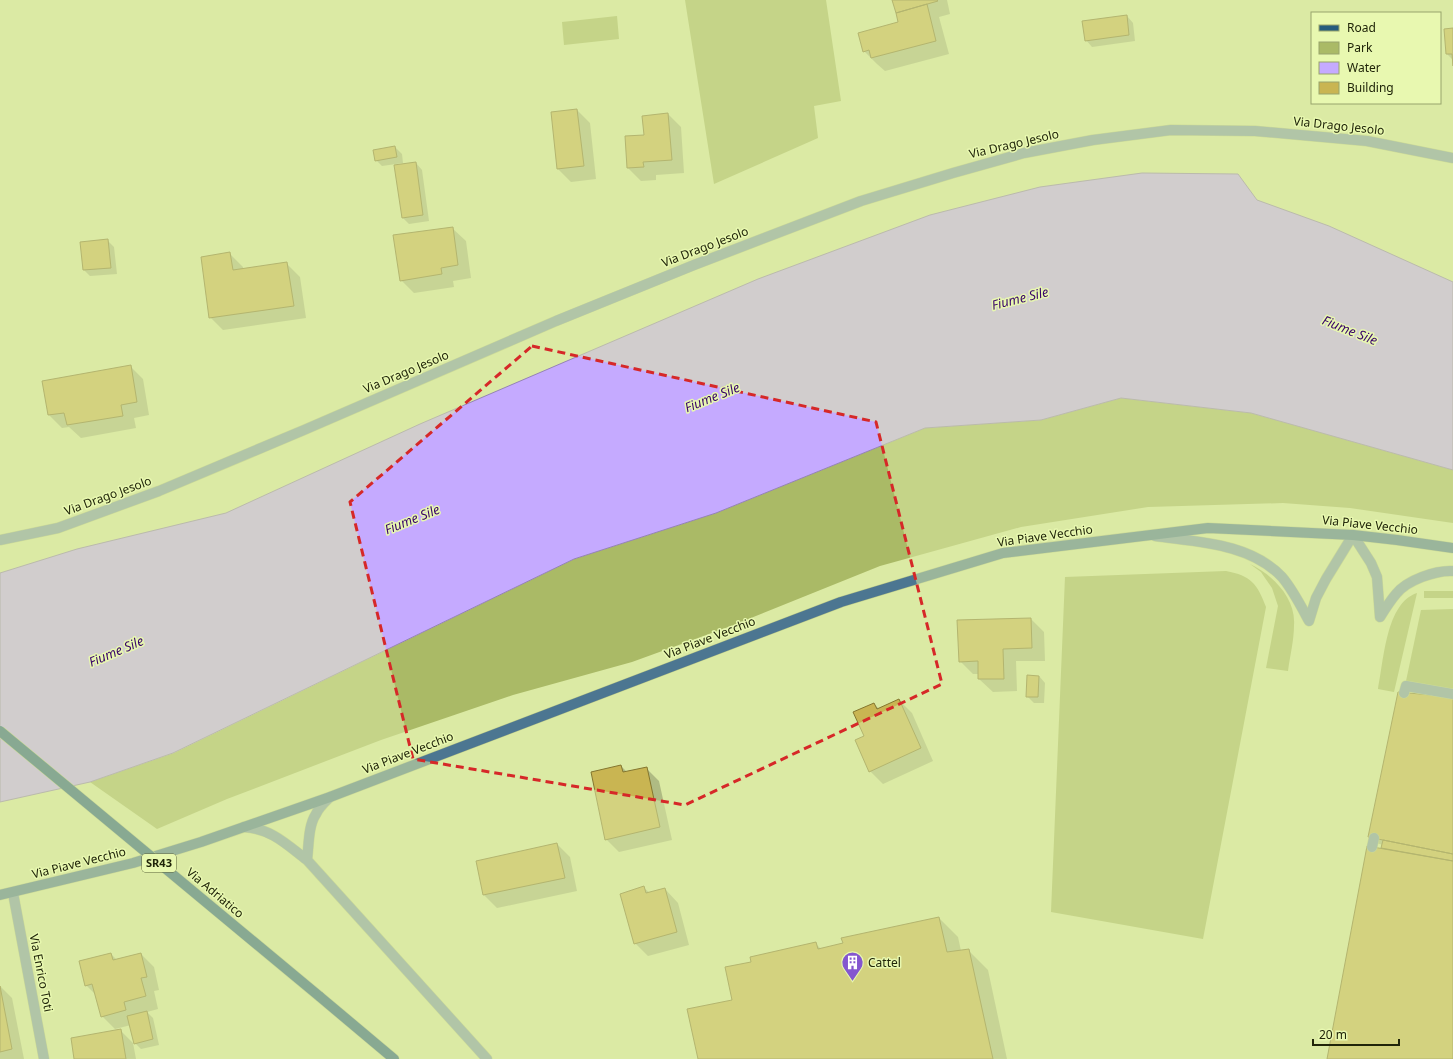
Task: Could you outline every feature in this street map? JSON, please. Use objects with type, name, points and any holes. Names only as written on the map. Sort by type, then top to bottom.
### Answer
[{"type":"main road","name":"Via Adriatico","points":[[0,731],[394,1059]]},
{"type":"street","name":"Via Drago Jesolo","points":[[0,540],[58,528],[159,491],[289,437],[556,321],[861,201],[1024,153],[1094,140],[1171,130],[1256,131],[1367,141],[1453,158]]},
{"type":"street","name":"Via Piave Vecchio","points":[[0,895],[133,863],[202,842],[330,797],[841,602],[1003,553],[1208,528],[1353,535],[1453,548]]},
{"type":"street","points":[[1149,535],[1231,547],[1270,566],[1282,577],[1293,592],[1309,622],[1316,598],[1353,535],[1371,563],[1377,577],[1380,618],[1397,592],[1415,580],[1442,570],[1453,571]]},
{"type":"street","points":[[1404,693],[1406,686],[1453,694]]},
{"type":"street","points":[[307,860],[310,830],[313,818],[330,797]]},
{"type":"street","points":[[244,827],[264,830],[280,838],[307,860],[487,1059]]},
{"type":"street","name":"Via Enrico Toti","points":[[13,893],[44,1059]]},
{"type":"highlighted area","points":[[532,346],[876,422],[942,684],[685,805],[413,759],[350,502]]},
{"type":"green space","points":[[685,0],[826,0],[841,101],[814,106],[818,138],[714,184]]},
{"type":"green space","points":[[617,16],[619,39],[564,45],[562,22]]},
{"type":"green space","points":[[1121,398],[1251,413],[1453,470],[1453,523],[1350,508],[1283,503],[1148,507],[1021,527],[880,566],[731,626],[632,662],[513,695],[381,740],[227,799],[157,829],[90,782],[174,753],[574,559],[716,513],[925,428],[1041,420]]},
{"type":"green space","points":[[1250,564],[1267,574],[1275,581],[1287,597],[1291,606],[1294,615],[1294,631],[1288,671],[1266,668],[1278,606],[1272,588],[1261,572]]},
{"type":"green space","points":[[1226,571],[1242,575],[1252,582],[1256,586],[1266,607],[1203,939],[1051,912],[1065,577]]},
{"type":"green space","points":[[1424,591],[1453,591],[1453,598],[1424,598]]},
{"type":"green space","points":[[1417,593],[1394,692],[1378,689],[1388,634],[1393,620],[1399,608],[1407,599]]},
{"type":"green space","points":[[1453,609],[1453,689],[1406,681],[1421,610]]},
{"type":"water","name":"Fiume Sile","points":[[1142,173],[1238,174],[1257,200],[1329,226],[1453,282],[1453,470],[1251,413],[1121,398],[1041,420],[925,428],[716,513],[574,559],[173,753],[90,782],[0,802],[0,573],[77,549],[226,513],[420,424],[758,279],[930,215],[1040,187]]},
{"type":"building","points":[[892,0],[937,0],[938,1],[896,13]]},
{"type":"building","points":[[927,4],[936,41],[871,58],[869,50],[863,52],[858,33],[898,22],[896,13]]},
{"type":"building","points":[[1127,15],[1129,35],[1085,41],[1082,21]]},
{"type":"building","points":[[1453,28],[1453,66],[1452,54],[1446,54],[1444,29]]},
{"type":"building","points":[[577,109],[584,166],[557,169],[551,112]]},
{"type":"building","points":[[668,113],[672,160],[643,162],[644,167],[627,168],[625,136],[644,135],[642,116]]},
{"type":"building","points":[[395,146],[397,157],[375,161],[373,150]]},
{"type":"building","points":[[416,162],[423,215],[402,218],[394,165]]},
{"type":"building","points":[[453,227],[458,265],[441,268],[442,274],[400,281],[393,235]]},
{"type":"building","points":[[108,239],[111,268],[83,270],[80,242]]},
{"type":"building","points":[[230,252],[233,270],[287,262],[294,306],[209,318],[201,257]]},
{"type":"building","points":[[131,365],[137,402],[121,405],[123,416],[67,425],[64,413],[48,415],[42,381]]},
{"type":"building","points":[[1031,618],[1032,648],[1003,649],[1004,679],[978,679],[978,661],[959,662],[957,620]]},
{"type":"building","points":[[1027,675],[1039,676],[1038,697],[1026,697]]},
{"type":"building","points":[[1398,692],[1453,697],[1453,854],[1368,837]]},
{"type":"building","points":[[899,699],[921,748],[869,772],[855,740],[864,736],[853,712],[874,703],[877,709]]},
{"type":"building","points":[[621,765],[623,772],[647,767],[660,827],[605,840],[591,772]]},
{"type":"building","points":[[1383,840],[1453,854],[1453,861],[1381,848]]},
{"type":"building","points":[[557,843],[565,878],[483,895],[476,861]]},
{"type":"building","points":[[1367,846],[1453,861],[1453,1059],[1327,1059]]},
{"type":"building","points":[[644,886],[646,893],[665,888],[677,932],[634,944],[620,894]]},
{"type":"building","name":"Cattel","points":[[939,917],[947,952],[969,949],[993,1059],[698,1059],[687,1009],[732,1000],[725,967],[751,962],[750,957],[816,942],[818,949],[843,943],[841,938]]},
{"type":"building","points":[[111,953],[113,960],[141,953],[147,977],[141,978],[146,996],[124,1002],[126,1010],[101,1017],[92,984],[85,986],[79,961]]},
{"type":"building","points":[[0,986],[12,1049],[0,1052]]},
{"type":"building","points":[[147,1011],[153,1039],[134,1044],[127,1016]]},
{"type":"building","points":[[121,1029],[126,1059],[74,1059],[71,1038]]},
{"type":"place","name":"Cattel","points":[[852,982]]}]
